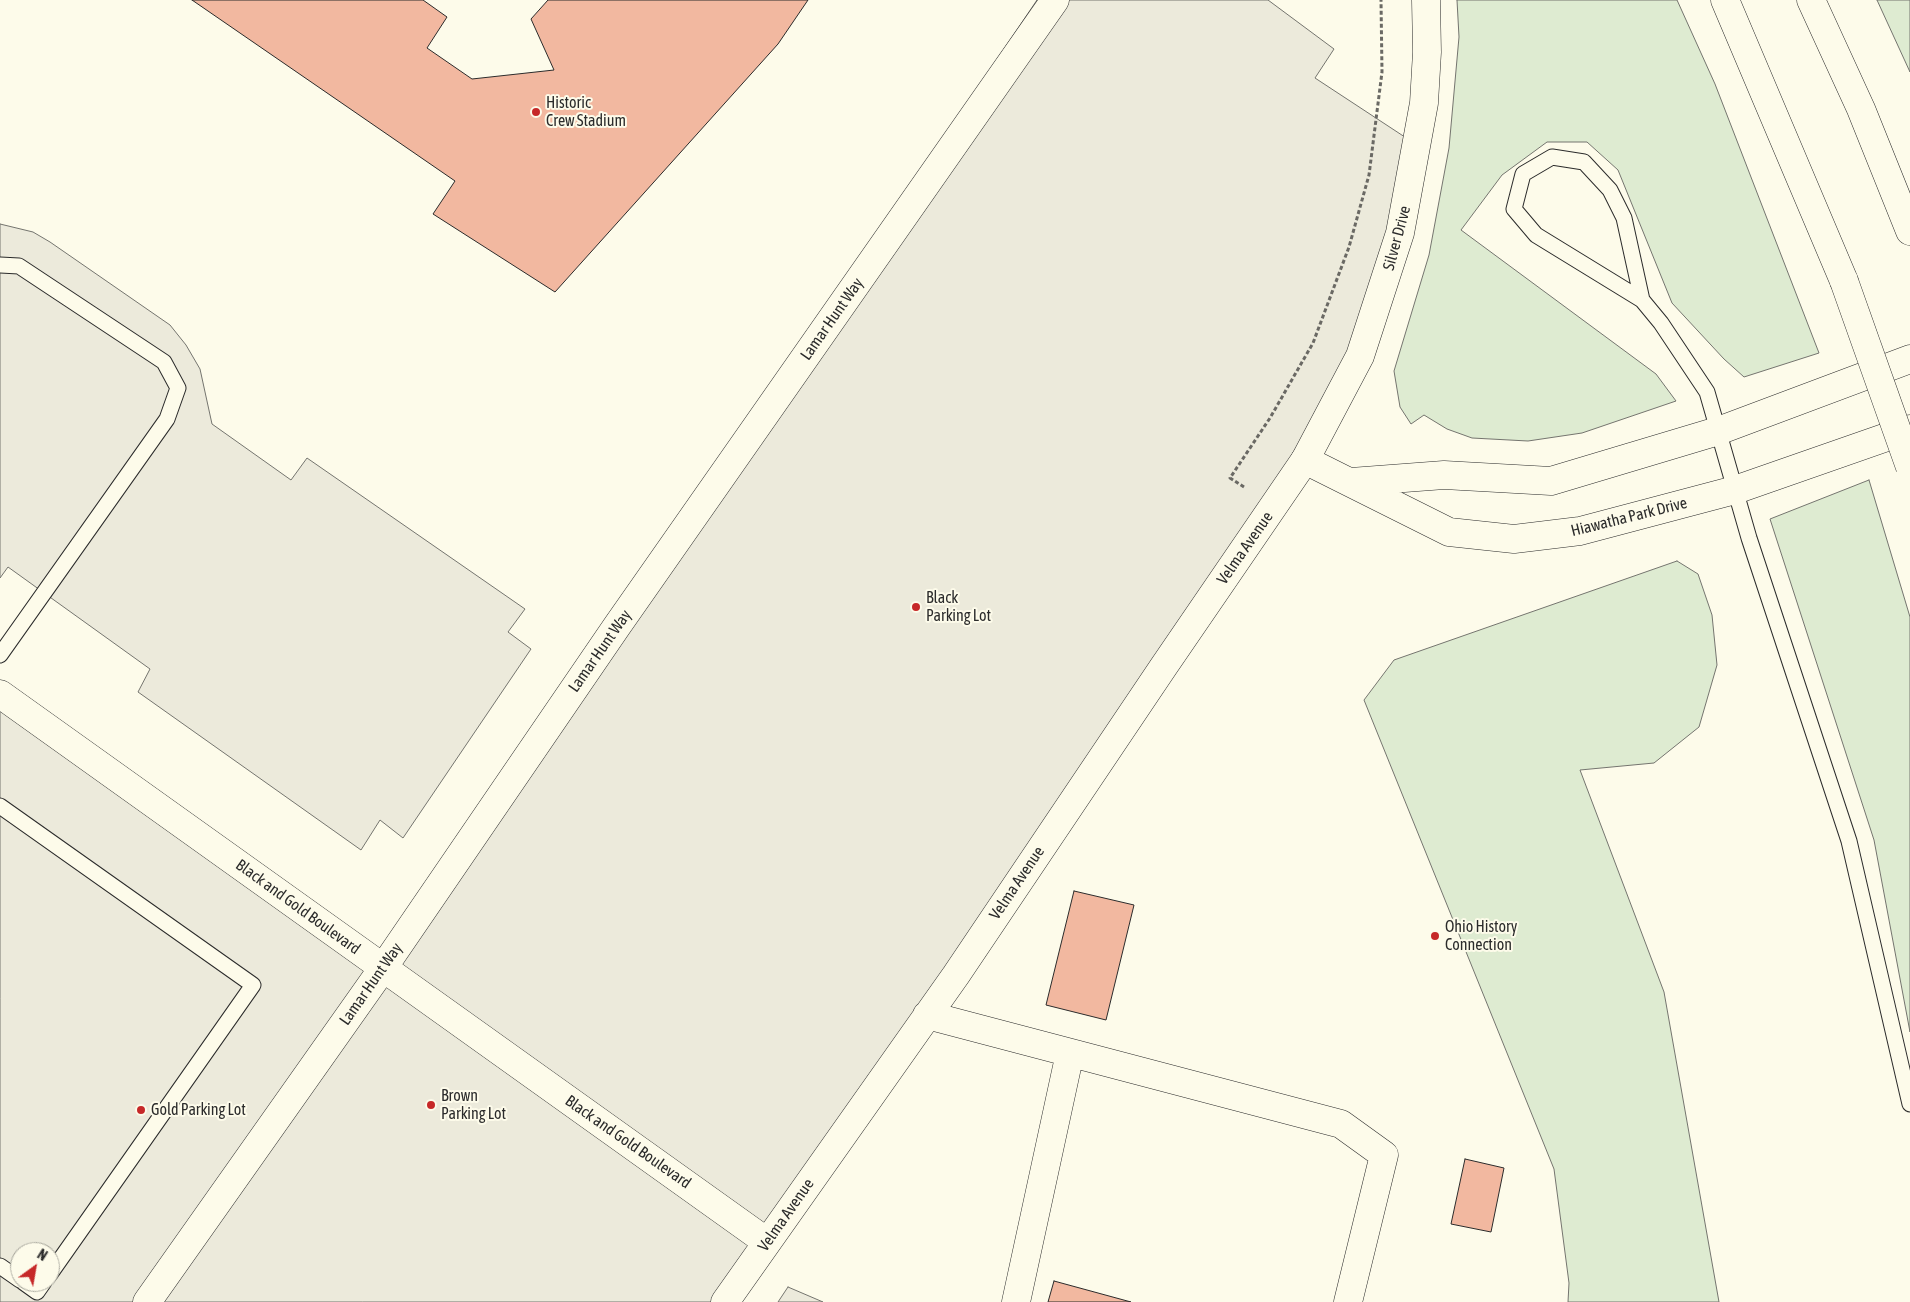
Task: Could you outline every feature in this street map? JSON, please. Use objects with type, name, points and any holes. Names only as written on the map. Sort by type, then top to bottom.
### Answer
[{"type":"main road","name":"Lamar Hunt Way","points":[[147,1302],[383,968],[627,611],[1055,0]]},
{"type":"main road","name":"Silver Drive","points":[[1306,460],[1360,356],[1400,233],[1424,103],[1427,52],[1426,0]]},
{"type":"main road","points":[[1725,0],[1844,282],[1910,467]]},
{"type":"main road","points":[[1811,0],[1861,109],[1910,231]]},
{"type":"main road","points":[[1349,482],[1444,476],[1552,481],[1718,431],[1910,359]]},
{"type":"main road","name":"Hiawatha Park Drive","points":[[1306,460],[1449,532],[1514,539],[1580,531],[1735,490],[1910,429]]},
{"type":"main road","name":"Velma Avenue","points":[[725,1302],[927,1015],[1306,460]]},
{"type":"main road","name":"Black and Gold Boulevard","points":[[0,694],[767,1242]]},
{"type":"main road","points":[[927,1015],[1342,1124],[1384,1155],[1348,1302]]},
{"type":"main road","points":[[1016,1302],[1070,1053]]},
{"type":"lane","points":[[1642,300],[1624,218],[1610,190],[1584,162],[1552,157],[1523,174],[1514,209],[1536,235],[1642,300],[1661,323],[1707,392],[1749,538],[1849,841],[1910,1104]]},
{"type":"lane","points":[[0,265],[19,266],[164,362],[178,388],[167,419],[0,655]]},
{"type":"lane","points":[[0,806],[253,985],[60,1260]]},
{"type":"path","points":[[1244,488],[1230,478],[1270,418],[1313,343],[1352,238],[1369,175],[1382,72],[1381,0]]},
{"type":"green space","points":[[1457,0],[1677,0],[1715,84],[1819,353],[1744,377],[1724,359],[1672,303],[1618,170],[1587,142],[1547,142],[1502,175],[1461,230],[1656,374],[1676,401],[1582,433],[1528,441],[1472,438],[1447,429],[1424,415],[1411,424],[1400,407],[1394,371],[1429,255],[1449,148],[1459,37]]},
{"type":"green space","points":[[1877,0],[1910,0],[1910,72]]},
{"type":"green space","points":[[1869,480],[1910,617],[1910,1032],[1874,840],[1770,519]]},
{"type":"green space","points":[[1677,561],[1698,574],[1712,615],[1717,665],[1699,727],[1654,763],[1580,770],[1664,992],[1719,1302],[1568,1302],[1569,1283],[1554,1169],[1364,700],[1394,660]]},
{"type":"shaded area","name":"Black Parking Lot","points":[[1037,0],[1268,0],[1334,49],[1315,78],[1417,145],[1360,356],[725,1302],[0,1302],[0,695],[383,968]]},
{"type":"shaded area","points":[[0,224],[33,232],[50,242],[170,325],[186,345],[200,369],[212,424],[291,480],[307,458],[525,609],[508,632],[531,649],[403,838],[380,820],[361,850],[138,692],[150,669],[8,567],[0,578]]},
{"type":"shaded area","points":[[788,1287],[823,1302],[778,1302]]},
{"type":"building","name":"Historic Crew Stadium","points":[[192,0],[423,0],[447,17],[427,48],[472,79],[554,70],[531,19],[548,0],[808,0],[778,44],[555,292],[433,214],[455,181]]},
{"type":"building","points":[[1074,891],[1134,905],[1106,1020],[1046,1005]]},
{"type":"building","points":[[1465,1159],[1504,1168],[1491,1232],[1451,1224]]},
{"type":"building","points":[[1054,1281],[1131,1302],[1048,1302]]},
{"type":"place","name":"Historic Crew Stadium","points":[[536,112]]},
{"type":"place","name":"Black Parking Lot","points":[[916,607]]},
{"type":"place","name":"Ohio History Connection","points":[[1435,936]]},
{"type":"place","name":"Brown Parking Lot","points":[[431,1105]]},
{"type":"place","name":"Gold Parking Lot","points":[[141,1110]]}]
